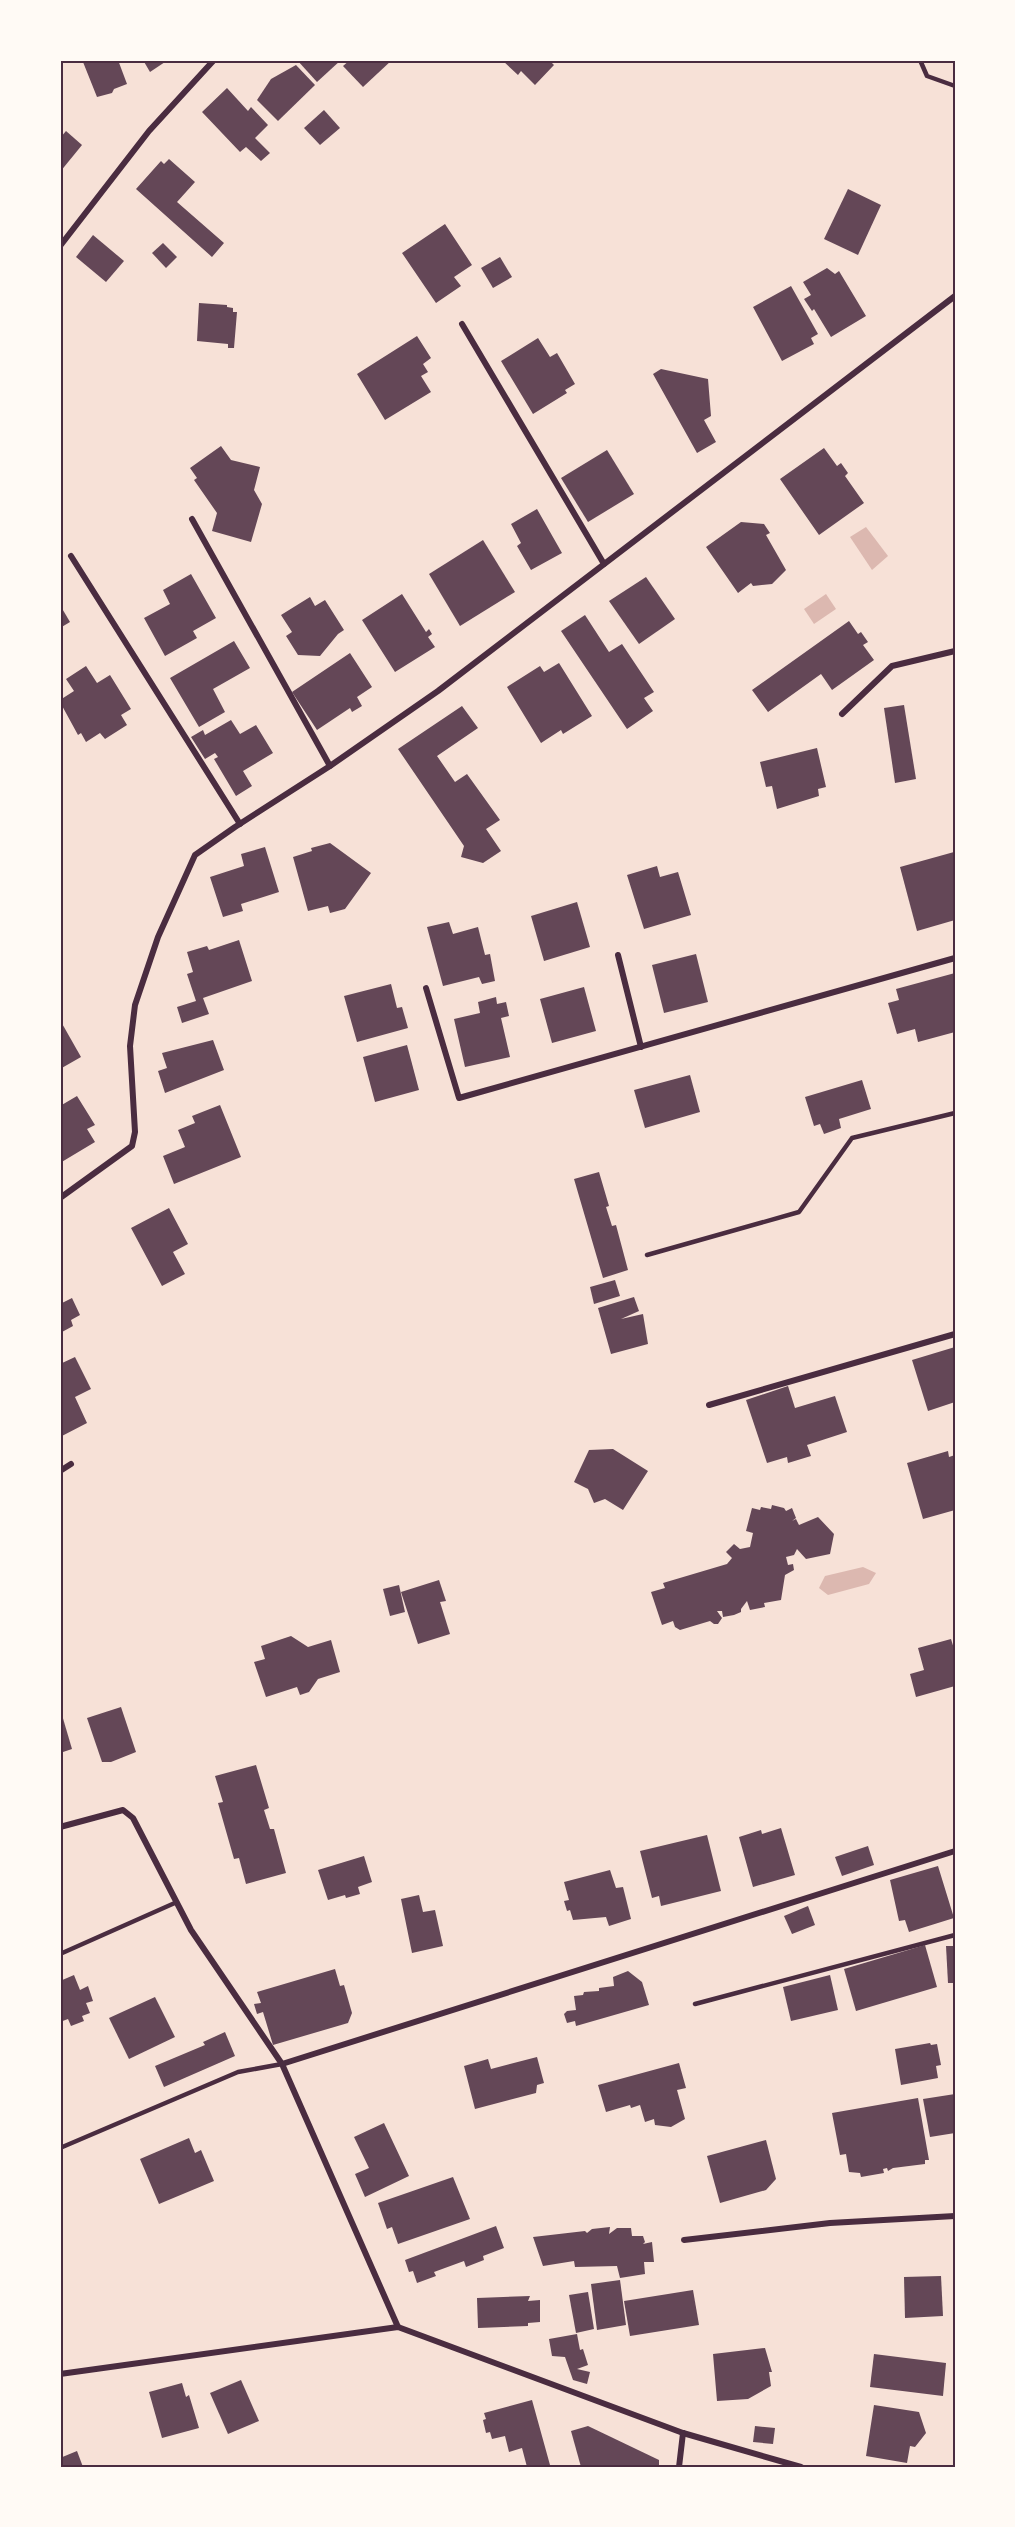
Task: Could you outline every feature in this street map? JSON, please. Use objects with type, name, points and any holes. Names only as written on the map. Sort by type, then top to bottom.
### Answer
[{"type":"street","points":[[60,246],[149,131],[214,60]]},
{"type":"street","points":[[60,1198],[132,1146],[135,1132],[130,1047],[135,1005],[158,937],[195,855],[438,691],[955,296]]},
{"type":"street","points":[[462,324],[604,564]]},
{"type":"street","points":[[192,519],[330,766]]},
{"type":"street","points":[[71,556],[240,824]]},
{"type":"street","points":[[842,714],[892,666],[955,651]]},
{"type":"street","points":[[618,955],[641,1047]]},
{"type":"street","points":[[426,988],[459,1098],[955,958]]},
{"type":"street","points":[[709,1405],[955,1334]]},
{"type":"street","points":[[60,1471],[71,1464]]},
{"type":"street","points":[[60,1827],[123,1810],[133,1818],[191,1930],[282,2064],[398,2327]]},
{"type":"street","points":[[282,2064],[955,1851]]},
{"type":"street","points":[[684,2241],[830,2223],[955,2216]]},
{"type":"street","points":[[60,2374],[398,2327],[683,2433],[801,2467]]},
{"type":"street","points":[[679,2467],[683,2433]]},
{"type":"lane","points":[[920,60],[927,76],[955,86]]},
{"type":"lane","points":[[647,1255],[799,1212],[852,1138],[955,1113]]},
{"type":"lane","points":[[60,1954],[177,1902]]},
{"type":"lane","points":[[695,2004],[955,1935]]},
{"type":"lane","points":[[60,2148],[238,2072],[282,2064]]},
{"type":"shaded area","points":[[866,527],[888,556],[872,570],[850,537]]},
{"type":"shaded area","points":[[826,594],[836,609],[814,624],[804,609]]},
{"type":"shaded area","points":[[863,1567],[876,1573],[869,1584],[828,1595],[819,1588],[825,1576]]},
{"type":"building","points":[[118,60],[127,84],[114,89],[112,93],[97,97],[83,62]]},
{"type":"building","points":[[143,60],[168,60],[150,72]]},
{"type":"building","points":[[297,60],[341,60],[317,82]]},
{"type":"building","points":[[350,60],[392,60],[363,87],[343,66]]},
{"type":"building","points":[[502,60],[549,60],[554,65],[535,85],[521,71],[518,75]]},
{"type":"building","points":[[296,65],[315,85],[278,121],[257,100],[271,79]]},
{"type":"building","points":[[227,88],[248,111],[251,107],[268,125],[255,138],[270,153],[261,161],[246,147],[240,152],[202,112]]},
{"type":"building","points":[[324,110],[340,128],[320,145],[304,128]]},
{"type":"building","points":[[66,131],[82,145],[60,172],[60,138]]},
{"type":"building","points":[[169,159],[195,182],[177,202],[224,243],[212,257],[136,189],[161,161],[164,164]]},
{"type":"building","points":[[848,189],[881,205],[858,255],[824,239]]},
{"type":"building","points":[[445,224],[472,265],[454,277],[461,286],[436,303],[402,253]]},
{"type":"building","points":[[93,235],[124,261],[106,282],[76,257]]},
{"type":"building","points":[[163,243],[177,257],[166,268],[152,253]]},
{"type":"building","points":[[500,257],[512,277],[493,288],[481,268]]},
{"type":"building","points":[[827,268],[835,274],[839,271],[866,316],[831,337],[814,309],[812,311],[804,299],[811,295],[803,282]]},
{"type":"building","points":[[791,286],[818,334],[811,338],[814,344],[782,361],[753,307]]},
{"type":"building","points":[[199,303],[227,305],[233,308],[233,312],[237,312],[234,348],[228,348],[228,344],[197,341]]},
{"type":"building","points":[[417,336],[431,358],[423,364],[428,372],[421,376],[431,392],[385,420],[357,374]]},
{"type":"building","points":[[538,338],[550,357],[557,353],[575,384],[565,390],[567,393],[533,414],[501,361]]},
{"type":"building","points":[[661,369],[708,379],[711,416],[704,420],[716,442],[697,453],[653,374]]},
{"type":"building","points":[[221,446],[231,460],[260,467],[254,490],[262,504],[251,542],[212,531],[217,513],[194,480],[197,478],[190,468]]},
{"type":"building","points":[[824,448],[837,466],[841,463],[848,473],[845,476],[864,503],[819,535],[780,479]]},
{"type":"building","points":[[607,450],[634,494],[588,522],[561,478]]},
{"type":"building","points":[[537,509],[562,553],[531,570],[517,546],[521,543],[511,524]]},
{"type":"building","points":[[741,522],[764,524],[770,533],[766,535],[786,570],[772,584],[753,586],[751,583],[738,593],[706,547]]},
{"type":"building","points":[[483,540],[515,592],[460,626],[429,574]]},
{"type":"building","points":[[191,574],[216,618],[193,631],[197,638],[165,656],[144,618],[170,604],[163,590]]},
{"type":"building","points":[[646,577],[675,619],[639,644],[609,601]]},
{"type":"building","points":[[402,594],[426,632],[429,629],[432,634],[428,637],[435,647],[395,672],[362,620]]},
{"type":"building","points":[[310,597],[315,606],[325,600],[344,630],[320,656],[298,655],[286,636],[292,632],[281,615]]},
{"type":"building","points":[[60,605],[70,622],[60,628]]},
{"type":"building","points":[[585,615],[609,652],[622,644],[654,692],[644,698],[653,711],[627,729],[561,631]]},
{"type":"building","points":[[849,621],[858,634],[861,632],[868,642],[863,645],[874,660],[832,690],[821,674],[768,712],[752,690]]},
{"type":"building","points":[[234,641],[250,668],[213,689],[225,712],[199,727],[170,678]]},
{"type":"building","points":[[350,653],[372,687],[357,697],[362,706],[352,712],[350,708],[317,730],[292,692]]},
{"type":"building","points":[[559,663],[592,716],[563,734],[561,730],[541,743],[507,687],[540,666],[544,672]]},
{"type":"building","points":[[86,666],[97,683],[110,675],[131,709],[121,715],[127,725],[105,739],[100,733],[86,742],[81,733],[78,735],[60,700],[74,691],[66,679]]},
{"type":"building","points":[[904,705],[916,779],[895,783],[884,708]]},
{"type":"building","points":[[462,706],[478,728],[437,756],[455,782],[467,774],[500,820],[486,829],[501,851],[483,863],[461,857],[464,846],[398,749]]},
{"type":"building","points":[[231,720],[240,734],[256,725],[273,753],[243,771],[252,786],[236,796],[214,759],[218,757],[215,753],[205,759],[191,737],[203,730],[205,735]]},
{"type":"building","points":[[817,748],[826,787],[818,789],[819,796],[777,809],[772,786],[766,787],[760,762]]},
{"type":"building","points":[[330,843],[371,873],[345,909],[330,913],[328,906],[308,911],[293,857],[312,851],[311,848]]},
{"type":"building","points":[[265,847],[279,892],[241,904],[243,911],[223,917],[210,877],[244,866],[241,854]]},
{"type":"building","points":[[954,852],[955,920],[917,931],[900,867]]},
{"type":"building","points":[[657,866],[660,877],[678,872],[691,915],[644,929],[627,875]]},
{"type":"building","points":[[577,902],[590,947],[544,961],[531,916]]},
{"type":"building","points":[[449,922],[453,934],[478,927],[485,955],[490,954],[495,981],[482,984],[479,977],[443,986],[427,927]]},
{"type":"building","points":[[239,940],[252,981],[203,998],[209,1014],[182,1023],[177,1007],[196,1001],[187,974],[193,972],[187,952],[207,946],[209,950]]},
{"type":"building","points":[[696,954],[708,1002],[664,1013],[652,965]]},
{"type":"building","points":[[955,973],[955,1032],[918,1042],[915,1029],[897,1034],[888,1003],[899,1000],[896,989]]},
{"type":"building","points":[[391,984],[397,1008],[402,1007],[408,1028],[357,1042],[344,996]]},
{"type":"building","points":[[584,987],[596,1031],[552,1043],[540,999]]},
{"type":"building","points":[[496,997],[497,1004],[506,1002],[509,1016],[501,1018],[510,1057],[465,1067],[454,1019],[480,1013],[478,1002]]},
{"type":"building","points":[[60,1020],[81,1057],[60,1069]]},
{"type":"building","points":[[213,1040],[224,1070],[165,1093],[158,1071],[167,1068],[162,1053]]},
{"type":"building","points":[[407,1045],[419,1090],[375,1102],[363,1057]]},
{"type":"building","points":[[690,1075],[700,1112],[645,1128],[634,1090]]},
{"type":"building","points":[[862,1080],[871,1109],[839,1119],[841,1128],[824,1134],[820,1124],[814,1126],[805,1097]]},
{"type":"building","points":[[77,1096],[95,1125],[87,1129],[95,1142],[60,1163],[60,1106]]},
{"type":"building","points":[[220,1105],[241,1157],[174,1184],[163,1156],[185,1147],[178,1130],[195,1123],[192,1116]]},
{"type":"building","points":[[599,1172],[609,1206],[606,1207],[612,1226],[616,1225],[628,1270],[603,1278],[574,1179]]},
{"type":"building","points":[[169,1208],[188,1244],[173,1252],[185,1274],[162,1286],[131,1228]]},
{"type":"building","points":[[615,1280],[620,1296],[594,1304],[590,1287]]},
{"type":"building","points":[[634,1297],[639,1311],[621,1319],[643,1314],[648,1344],[611,1354],[598,1308]]},
{"type":"building","points":[[72,1298],[80,1315],[71,1320],[73,1326],[62,1332],[60,1304]]},
{"type":"building","points":[[955,1347],[955,1402],[928,1411],[912,1360]]},
{"type":"building","points":[[75,1357],[91,1389],[75,1397],[87,1423],[60,1437],[60,1364]]},
{"type":"building","points":[[788,1386],[795,1408],[835,1396],[847,1432],[807,1445],[811,1456],[788,1463],[787,1457],[767,1463],[746,1400]]},
{"type":"building","points":[[613,1449],[648,1471],[623,1510],[605,1499],[594,1503],[588,1489],[574,1482],[589,1450]]},
{"type":"building","points":[[948,1451],[949,1457],[955,1455],[955,1510],[923,1519],[907,1463]]},
{"type":"building","points":[[772,1505],[784,1508],[786,1511],[792,1508],[796,1518],[792,1521],[796,1519],[799,1525],[818,1517],[834,1534],[830,1554],[806,1559],[797,1549],[794,1555],[786,1557],[788,1565],[793,1564],[794,1570],[785,1575],[781,1600],[764,1603],[765,1607],[750,1610],[747,1601],[741,1612],[734,1615],[723,1617],[722,1611],[717,1611],[722,1618],[718,1624],[710,1621],[680,1630],[675,1627],[673,1621],[662,1625],[651,1592],[665,1588],[663,1583],[727,1564],[732,1558],[726,1552],[734,1544],[740,1549],[750,1547],[753,1533],[746,1531],[752,1508],[771,1509]]},
{"type":"building","points":[[439,1580],[446,1601],[440,1602],[450,1634],[418,1644],[401,1592]]},
{"type":"building","points":[[399,1585],[405,1612],[390,1616],[383,1589]]},
{"type":"building","points":[[291,1636],[308,1647],[331,1640],[340,1672],[318,1679],[309,1692],[300,1695],[297,1687],[266,1697],[254,1662],[265,1659],[261,1646]]},
{"type":"building","points":[[951,1639],[955,1652],[955,1686],[916,1697],[910,1674],[924,1670],[918,1648]]},
{"type":"building","points":[[121,1707],[136,1752],[111,1762],[102,1762],[87,1718]]},
{"type":"building","points":[[60,1715],[62,1715],[72,1749],[60,1753]]},
{"type":"building","points":[[256,1765],[269,1808],[264,1810],[270,1829],[274,1829],[286,1873],[246,1884],[239,1858],[234,1859],[218,1803],[223,1802],[215,1776]]},
{"type":"building","points":[[781,1828],[795,1875],[753,1887],[739,1837],[761,1830],[762,1834]]},
{"type":"building","points":[[707,1835],[721,1891],[661,1906],[659,1896],[652,1898],[640,1851]]},
{"type":"building","points":[[868,1846],[874,1865],[842,1876],[835,1857]]},
{"type":"building","points":[[364,1856],[372,1882],[358,1887],[360,1894],[328,1900],[318,1870]]},
{"type":"building","points":[[938,1866],[954,1918],[909,1932],[905,1920],[899,1921],[890,1880]]},
{"type":"building","points":[[610,1870],[616,1888],[623,1887],[631,1919],[609,1926],[606,1917],[573,1920],[564,1901],[569,1900],[564,1882]]},
{"type":"building","points":[[419,1895],[423,1912],[435,1910],[443,1946],[412,1953],[401,1899]]},
{"type":"building","points":[[808,1906],[815,1925],[792,1934],[784,1916]]},
{"type":"building","points":[[925,1945],[937,1987],[856,2011],[844,1969]]},
{"type":"building","points":[[946,1946],[955,1946],[955,1983],[948,1983]]},
{"type":"building","points":[[335,1969],[340,1986],[344,1985],[352,2013],[348,2023],[273,2045],[263,2012],[257,2014],[254,2004],[261,2003],[257,1992]]},
{"type":"building","points":[[628,1971],[642,1982],[649,2005],[576,2026],[575,2021],[567,2023],[564,2014],[567,2011],[576,2010],[574,1996],[614,1986],[613,1977]]},
{"type":"building","points":[[74,1975],[80,1990],[88,1986],[93,2001],[86,2003],[90,2013],[82,2016],[84,2021],[71,2026],[68,2019],[60,2022],[60,1981]]},
{"type":"building","points":[[830,1975],[838,2010],[791,2021],[783,1987]]},
{"type":"building","points":[[155,1997],[175,2037],[129,2059],[109,2018]]},
{"type":"building","points":[[225,2032],[235,2056],[164,2087],[155,2066],[205,2045],[203,2042]]},
{"type":"building","points":[[930,2043],[931,2045],[937,2044],[941,2065],[936,2066],[938,2078],[901,2085],[895,2049]]},
{"type":"building","points":[[537,2057],[544,2083],[537,2085],[536,2093],[475,2109],[464,2066],[488,2059],[491,2069]]},
{"type":"building","points":[[679,2063],[686,2088],[677,2090],[685,2119],[671,2127],[655,2125],[654,2119],[645,2122],[640,2105],[631,2108],[630,2105],[606,2112],[598,2085]]},
{"type":"building","points":[[955,2094],[955,2133],[930,2137],[923,2099]]},
{"type":"building","points":[[918,2098],[929,2160],[925,2160],[925,2164],[893,2168],[888,2171],[887,2168],[883,2169],[884,2173],[861,2177],[860,2173],[849,2172],[846,2154],[840,2155],[832,2113]]},
{"type":"building","points":[[384,2123],[409,2176],[365,2197],[355,2174],[369,2168],[354,2137]]},
{"type":"building","points":[[189,2138],[195,2153],[201,2150],[214,2181],[159,2204],[140,2159]]},
{"type":"building","points":[[766,2140],[776,2179],[766,2190],[720,2203],[707,2156]]},
{"type":"building","points":[[453,2177],[470,2219],[398,2244],[392,2227],[387,2229],[378,2203]]},
{"type":"building","points":[[496,2226],[504,2248],[483,2256],[484,2260],[466,2267],[464,2261],[434,2272],[436,2276],[417,2283],[413,2271],[409,2272],[405,2260]]},
{"type":"building","points":[[610,2227],[609,2234],[617,2228],[631,2228],[632,2236],[643,2236],[645,2242],[643,2244],[652,2242],[654,2262],[644,2262],[645,2274],[620,2278],[617,2266],[575,2267],[574,2261],[543,2266],[533,2237],[585,2231],[587,2233],[592,2229]]},
{"type":"building","points":[[941,2276],[943,2316],[905,2318],[904,2277]]},
{"type":"building","points":[[620,2280],[626,2325],[597,2330],[591,2284]]},
{"type":"building","points":[[693,2290],[699,2325],[630,2336],[624,2301]]},
{"type":"building","points":[[588,2292],[594,2329],[576,2333],[569,2295]]},
{"type":"building","points":[[530,2296],[528,2301],[540,2300],[540,2322],[528,2323],[528,2326],[478,2328],[477,2298]]},
{"type":"building","points":[[577,2334],[580,2350],[583,2349],[588,2365],[577,2369],[590,2372],[587,2384],[573,2380],[565,2357],[552,2356],[549,2339]]},
{"type":"building","points":[[765,2348],[772,2372],[769,2372],[771,2386],[748,2399],[717,2401],[713,2354]]},
{"type":"building","points":[[874,2354],[946,2363],[943,2396],[870,2387]]},
{"type":"building","points":[[241,2380],[259,2421],[228,2434],[210,2393]]},
{"type":"building","points":[[182,2383],[186,2397],[189,2395],[199,2428],[162,2438],[149,2392]]},
{"type":"building","points":[[532,2400],[550,2465],[541,2467],[527,2467],[522,2448],[509,2452],[505,2436],[492,2439],[490,2432],[486,2433],[483,2420],[486,2419],[484,2413]]},
{"type":"building","points":[[874,2405],[919,2412],[926,2433],[915,2447],[910,2446],[907,2463],[866,2456]]},
{"type":"building","points":[[588,2426],[659,2460],[659,2467],[581,2467],[571,2431]]},
{"type":"building","points":[[755,2426],[775,2428],[773,2444],[753,2442]]},
{"type":"building","points":[[77,2451],[83,2467],[60,2467],[60,2458]]}]
